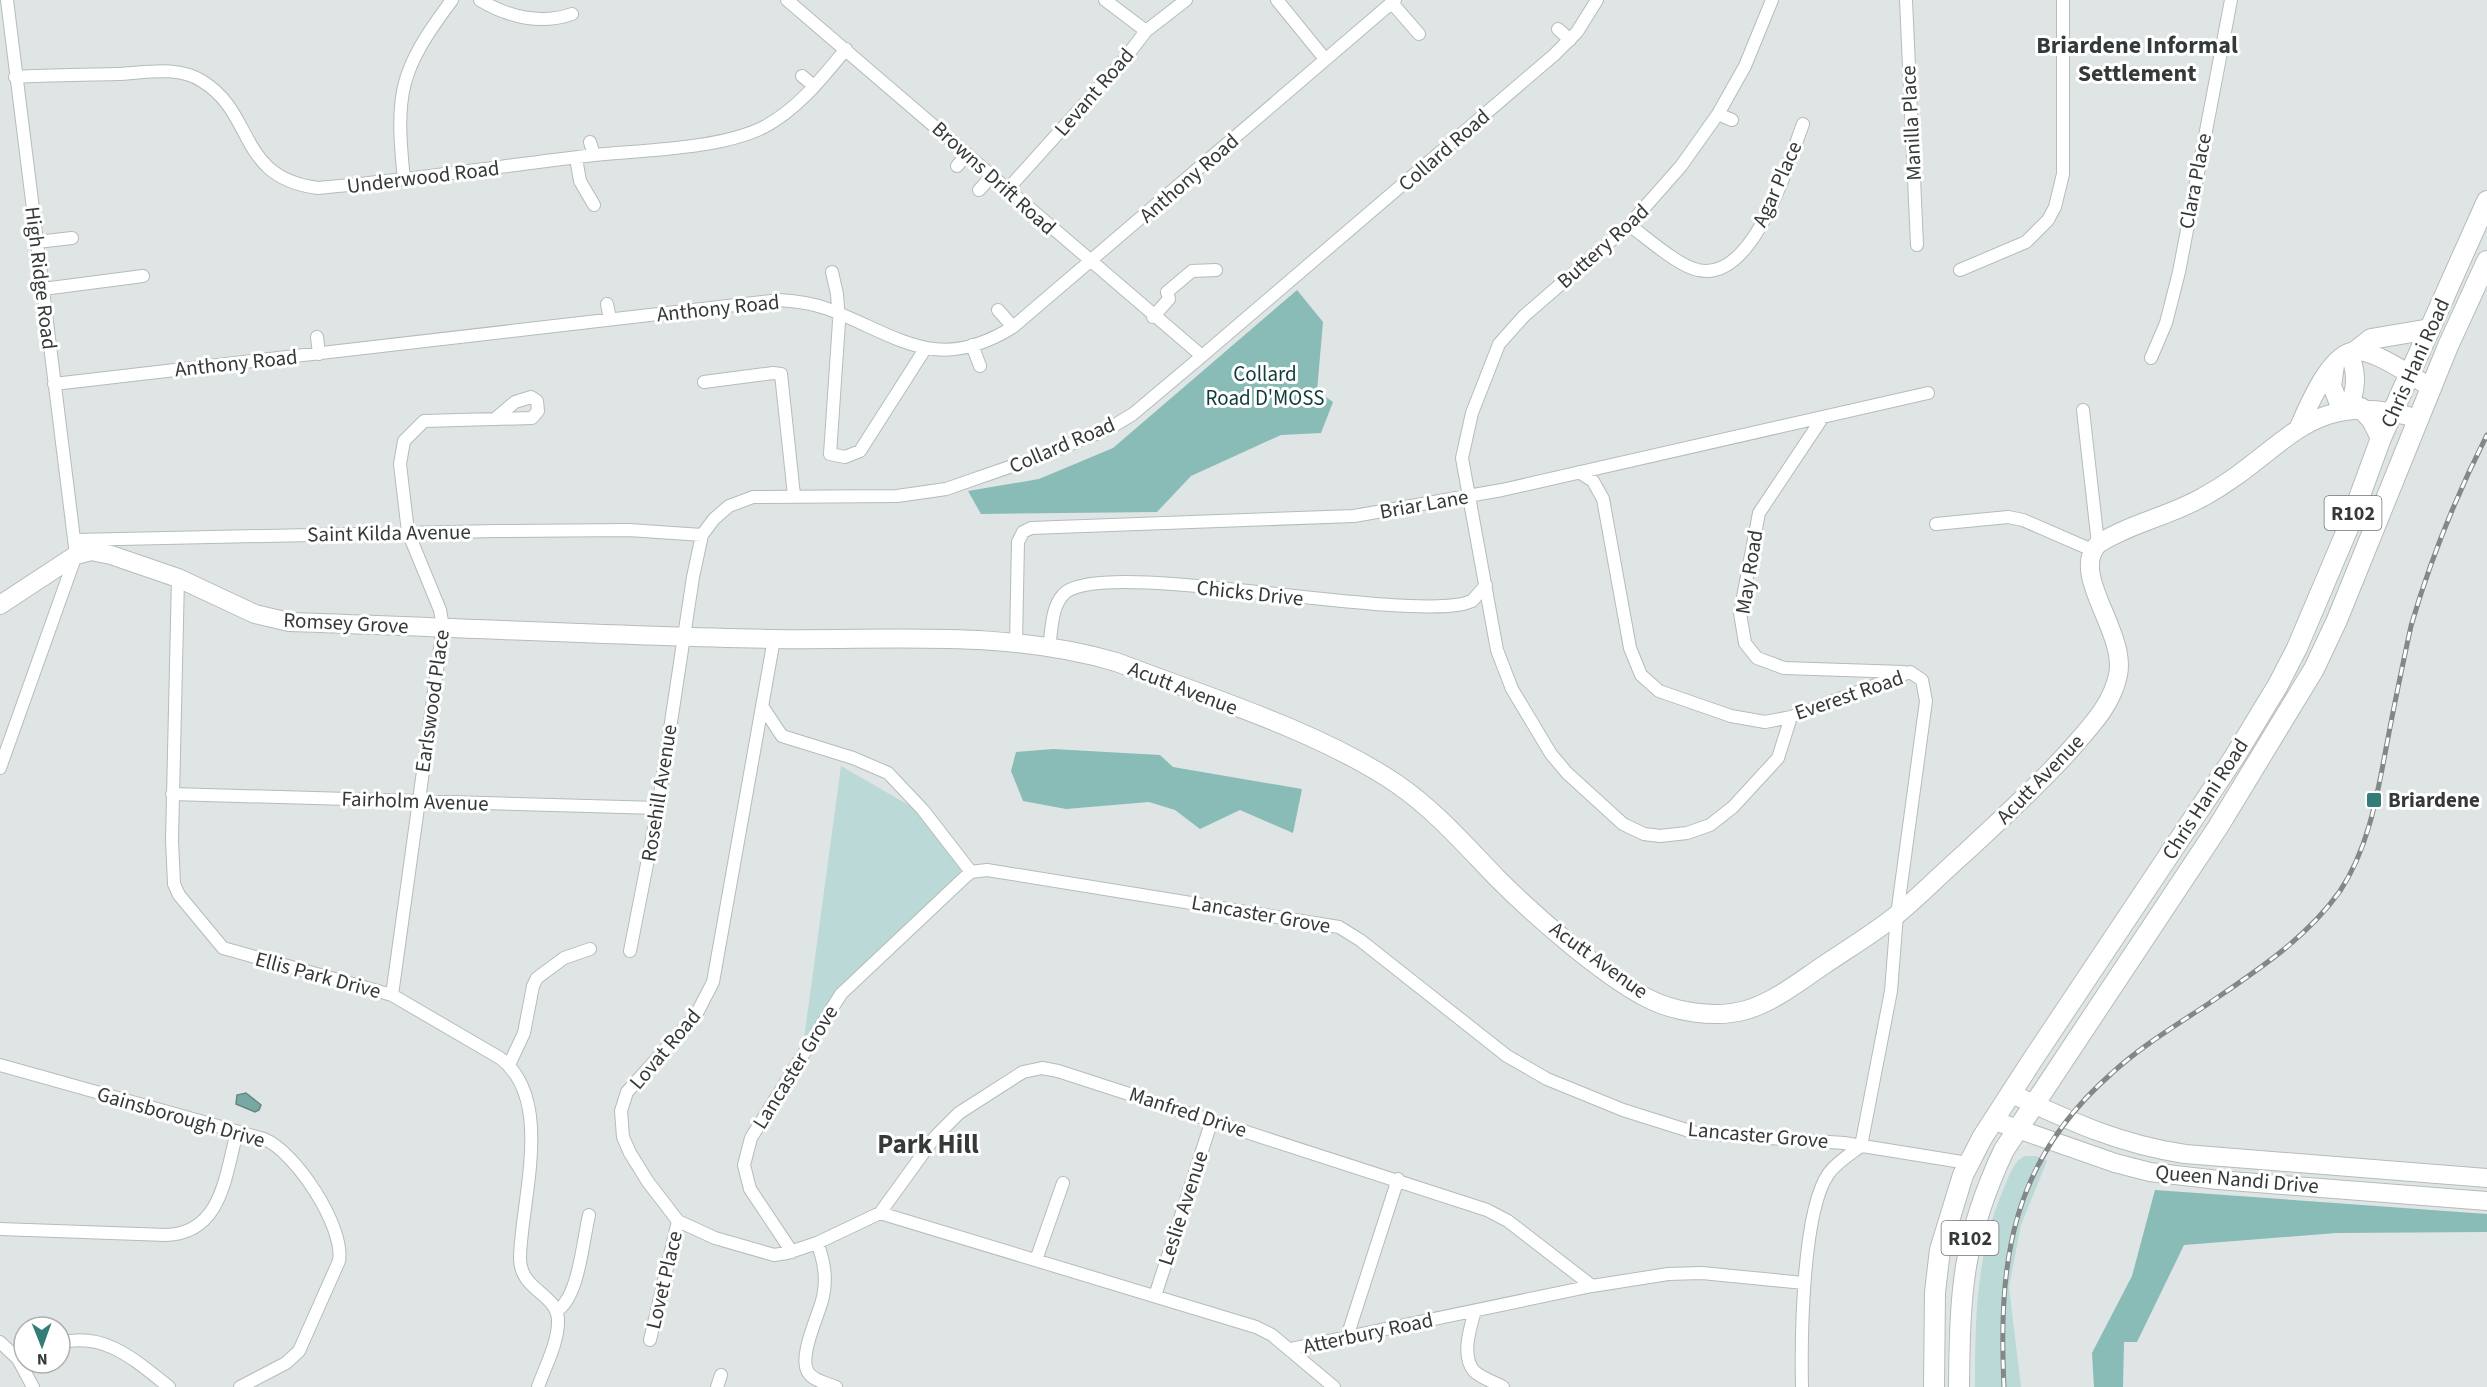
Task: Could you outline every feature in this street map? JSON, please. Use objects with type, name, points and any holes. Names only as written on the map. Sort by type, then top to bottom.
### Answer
[{"type":"main road","name":"Chris Hani Road","points":[[1934,1387],[1935,1292],[1940,1250],[1952,1205],[1968,1163],[2033,1059],[2235,756],[2278,685],[2297,648],[2348,528],[2381,438],[2487,201]]},
{"type":"main road","name":"Chris Hani Road","points":[[1959,1387],[1959,1315],[1966,1251],[1987,1187],[2004,1150],[2288,717],[2337,620],[2448,346],[2487,261]]},
{"type":"main road","points":[[2347,356],[2362,343],[2371,339],[2430,329]]},
{"type":"main road","points":[[2350,409],[2372,420],[2381,438]]},
{"type":"street","name":"High Ridge Road","points":[[7,0],[76,548]]},
{"type":"street","points":[[404,180],[398,128],[405,76],[428,32],[452,0]]},
{"type":"street","points":[[480,0],[501,12],[535,20],[546,21],[572,14]]},
{"type":"street","name":"Browns Drift Road","points":[[787,0],[1153,317],[1202,356]]},
{"type":"street","points":[[1105,0],[1146,31]]},
{"type":"street","name":"Levant Road","points":[[1007,190],[1123,61],[1146,31],[1186,0]]},
{"type":"street","points":[[1277,0],[1325,59]]},
{"type":"street","name":"Collard Road","points":[[702,535],[714,519],[739,500],[753,496],[918,495],[966,483],[1090,438],[1110,428],[1133,414],[1202,356],[1570,40],[1597,0]]},
{"type":"street","name":"Buttery Road","points":[[1772,0],[1744,66],[1718,114],[1656,196],[1629,225],[1524,316],[1499,344],[1465,436],[1462,458],[1497,650],[1520,706],[1551,754],[1567,773],[1633,830],[1644,834],[1672,836],[1710,825],[1733,807],[1778,758],[1791,717]]},
{"type":"street","name":"Manilla Place","points":[[1906,0],[1917,245]]},
{"type":"street","points":[[1960,270],[2026,242],[2048,220],[2055,207],[2063,174],[2063,0]]},
{"type":"street","name":"Clara Place","points":[[2151,358],[2166,323],[2179,272],[2230,0]]},
{"type":"street","points":[[1394,2],[1419,34]]},
{"type":"street","name":"Anthony Road","points":[[54,384],[773,300],[812,303],[839,313],[893,340],[925,349],[972,345],[1013,327],[1394,2]]},
{"type":"street","points":[[1558,29],[1570,40]]},
{"type":"street","name":"Underwood Road","points":[[15,77],[165,71],[192,76],[210,87],[223,102],[267,168],[285,181],[318,188],[404,180],[726,139],[746,134],[784,114],[814,86],[846,49]]},
{"type":"street","points":[[802,76],[814,86]]},
{"type":"street","points":[[1718,114],[1732,120]]},
{"type":"street","name":"Agar Place","points":[[1629,225],[1690,268],[1703,271],[1722,268],[1734,260],[1767,216],[1803,124]]},
{"type":"street","points":[[590,142],[594,155]]},
{"type":"street","points":[[957,166],[967,154]]},
{"type":"street","points":[[576,158],[580,181],[594,205]]},
{"type":"street","points":[[979,190],[992,176]]},
{"type":"street","points":[[37,242],[72,238]]},
{"type":"street","points":[[1153,317],[1169,299],[1167,292],[1192,271],[1216,270]]},
{"type":"street","points":[[832,272],[839,313],[829,449],[833,456],[852,457],[860,451],[925,349]]},
{"type":"street","points":[[43,290],[142,276]]},
{"type":"street","points":[[607,304],[610,319]]},
{"type":"street","points":[[998,310],[1013,327]]},
{"type":"street","points":[[317,337],[319,354]]},
{"type":"street","points":[[972,345],[980,366]]},
{"type":"street","points":[[2299,427],[2312,397],[2347,356],[2373,355],[2432,388]]},
{"type":"street","points":[[2347,356],[2355,367],[2356,380],[2350,409]]},
{"type":"street","points":[[704,382],[773,373],[783,376],[794,495]]},
{"type":"street","name":"Briar Lane","points":[[1016,643],[1018,542],[1023,532],[1030,528],[1325,519],[1354,516],[1469,496],[1928,393]]},
{"type":"street","points":[[1936,524],[2008,517],[2095,547],[2192,503],[2219,488],[2299,427],[2350,409],[2393,411],[2419,419]]},
{"type":"street","points":[[2084,410],[2095,547]]},
{"type":"street","name":"May Road","points":[[1823,417],[1759,513],[1750,550],[1740,613],[1745,643],[1757,658],[1784,668],[1910,672]]},
{"type":"street","name":"Earlswood Place","points":[[392,995],[443,627],[440,610],[408,532],[400,452],[411,432],[424,421],[496,418]]},
{"type":"street","name":"Everest Road","points":[[1579,471],[1593,481],[1603,499],[1630,648],[1645,680],[1659,691],[1731,716],[1765,722],[1791,717],[1910,672],[1922,681],[1926,701],[1897,915],[1891,991],[1861,1146]]},
{"type":"street","name":"Saint Kilda Avenue","points":[[76,548],[141,537],[629,530],[702,535]]},
{"type":"street","points":[[684,635],[702,535]]},
{"type":"street","points":[[132,562],[141,537]]},
{"type":"street","name":"Acutt Avenue","points":[[684,635],[774,639],[913,637],[1016,643],[1078,651],[1116,662],[1275,724],[1342,752],[1363,764],[1433,811],[1501,882],[1601,967],[1644,996],[1665,1005],[1700,1013],[1726,1014],[1761,1005],[1897,915],[2051,771],[2100,715],[2112,694],[2118,675],[2119,649],[2092,585],[2090,562],[2095,547]]},
{"type":"street","points":[[0,604],[76,548]]},
{"type":"street","points":[[0,768],[76,548]]},
{"type":"street","name":"Romsey Grove","points":[[76,548],[99,552],[178,578],[255,614],[273,619],[684,635]]},
{"type":"street","name":"Ellis Park Drive","points":[[178,578],[172,794],[174,884],[178,895],[223,948],[392,995],[509,1065],[524,1089],[530,1130],[530,1165],[520,1251],[522,1275],[556,1311]]},
{"type":"street","name":"Chicks Drive","points":[[1049,647],[1058,601],[1070,590],[1084,584],[1142,582],[1395,606],[1463,604],[1472,601],[1486,585]]},
{"type":"street","name":"Rosehill Avenue","points":[[630,951],[658,808],[684,635]]},
{"type":"street","name":"Lovat Road","points":[[678,1221],[630,1153],[623,1137],[621,1112],[627,1092],[696,1015],[713,981],[774,639]]},
{"type":"street","points":[[762,706],[782,736],[863,762],[888,773],[923,810],[971,872]]},
{"type":"street","name":"Fairholm Avenue","points":[[172,794],[658,808]]},
{"type":"street","name":"Lancaster Grove","points":[[792,1251],[750,1189],[744,1165],[751,1138],[841,994],[971,872],[987,870],[1062,880],[1339,927],[1377,952],[1507,1056],[1579,1093],[1647,1119],[1696,1133],[1828,1141],[1968,1163]]},
{"type":"street","points":[[509,1065],[524,1033],[533,986],[537,978],[564,958],[590,949]]},
{"type":"street","name":"Gainsborough Drive","points":[[0,1065],[264,1139],[280,1147],[319,1200],[336,1232],[340,1248],[336,1272],[299,1351],[286,1363],[240,1387]]},
{"type":"street","name":"Manfred Drive","points":[[792,1251],[817,1243],[880,1213],[949,1121],[997,1086],[1031,1069],[1058,1071],[1398,1179],[1501,1216],[1592,1286]]},
{"type":"street","name":"Queen Nandi Drive","points":[[2012,1094],[2114,1139],[2147,1148],[2185,1154],[2487,1178]]},
{"type":"street","name":"Leslie Avenue","points":[[1155,1296],[1212,1120]]},
{"type":"street","name":"Queen Nandi Drive","points":[[1995,1121],[2115,1163],[2179,1177],[2487,1201]]},
{"type":"street","points":[[0,1228],[165,1235],[188,1233],[204,1221],[217,1201],[237,1132]]},
{"type":"street","points":[[1802,1387],[1804,1283],[1821,1188],[1829,1173],[1861,1146]]},
{"type":"street","points":[[1347,1337],[1398,1179]]},
{"type":"street","points":[[1036,1260],[1063,1182]]},
{"type":"street","name":"Atterbury Road","points":[[880,1213],[1256,1326],[1290,1349],[1592,1286],[1686,1273],[1804,1283]]},
{"type":"street","points":[[538,1387],[556,1335],[556,1311],[569,1300],[573,1287],[589,1215]]},
{"type":"street","points":[[678,1221],[715,1238],[774,1255],[792,1251]]},
{"type":"street","name":"Lovet Place","points":[[650,1340],[678,1221]]},
{"type":"street","points":[[817,1243],[824,1261],[825,1286],[806,1351],[805,1365],[810,1375],[836,1387]]},
{"type":"street","points":[[1475,1311],[1468,1342],[1471,1365],[1478,1374],[1503,1387]]},
{"type":"street","points":[[72,1341],[83,1339],[112,1346],[141,1364],[169,1387]]},
{"type":"street","points":[[1290,1349],[1334,1387]]},
{"type":"shaded area","points":[[841,766],[912,807],[963,870],[846,982],[804,1039]]},
{"type":"shaded area","points":[[246,1093],[261,1105],[259,1110],[255,1112],[236,1104],[237,1095]]},
{"type":"shaded area","points":[[2025,1156],[2036,1156],[2047,1161],[2021,1225],[2009,1287],[2021,1387],[1975,1387],[1979,1287],[1987,1238],[2011,1171]]},
{"type":"green space","name":"Collard Road D'MOSS","points":[[1297,290],[1323,322],[1317,391],[1333,402],[1321,433],[1281,435],[1191,476],[1157,512],[981,514],[968,491],[1039,479],[1113,448]]},
{"type":"green space","points":[[1053,749],[1160,755],[1173,767],[1302,789],[1293,833],[1240,810],[1200,829],[1175,810],[1149,802],[1066,809],[1023,801],[1011,771],[1016,752]]},
{"type":"green space","points":[[2155,1190],[2487,1214],[2487,1232],[2336,1233],[2184,1245],[2137,1342],[2124,1342],[2123,1387],[2094,1387],[2092,1353],[2132,1276]]},
{"type":"railway","points":[[2004,1387],[2004,1297],[2009,1256],[2018,1216],[2032,1178],[2051,1142],[2077,1108],[2122,1064],[2262,966],[2296,939],[2327,908],[2350,874],[2372,817],[2396,696],[2418,602],[2444,529],[2487,435]]},
{"type":"place","name":"Briardene","points":[[2374,800]]},
{"type":"district","name":"Briardene Informal Settlement","points":[[2137,59]]},
{"type":"district","name":"Park Hill","points":[[928,1144]]}]
